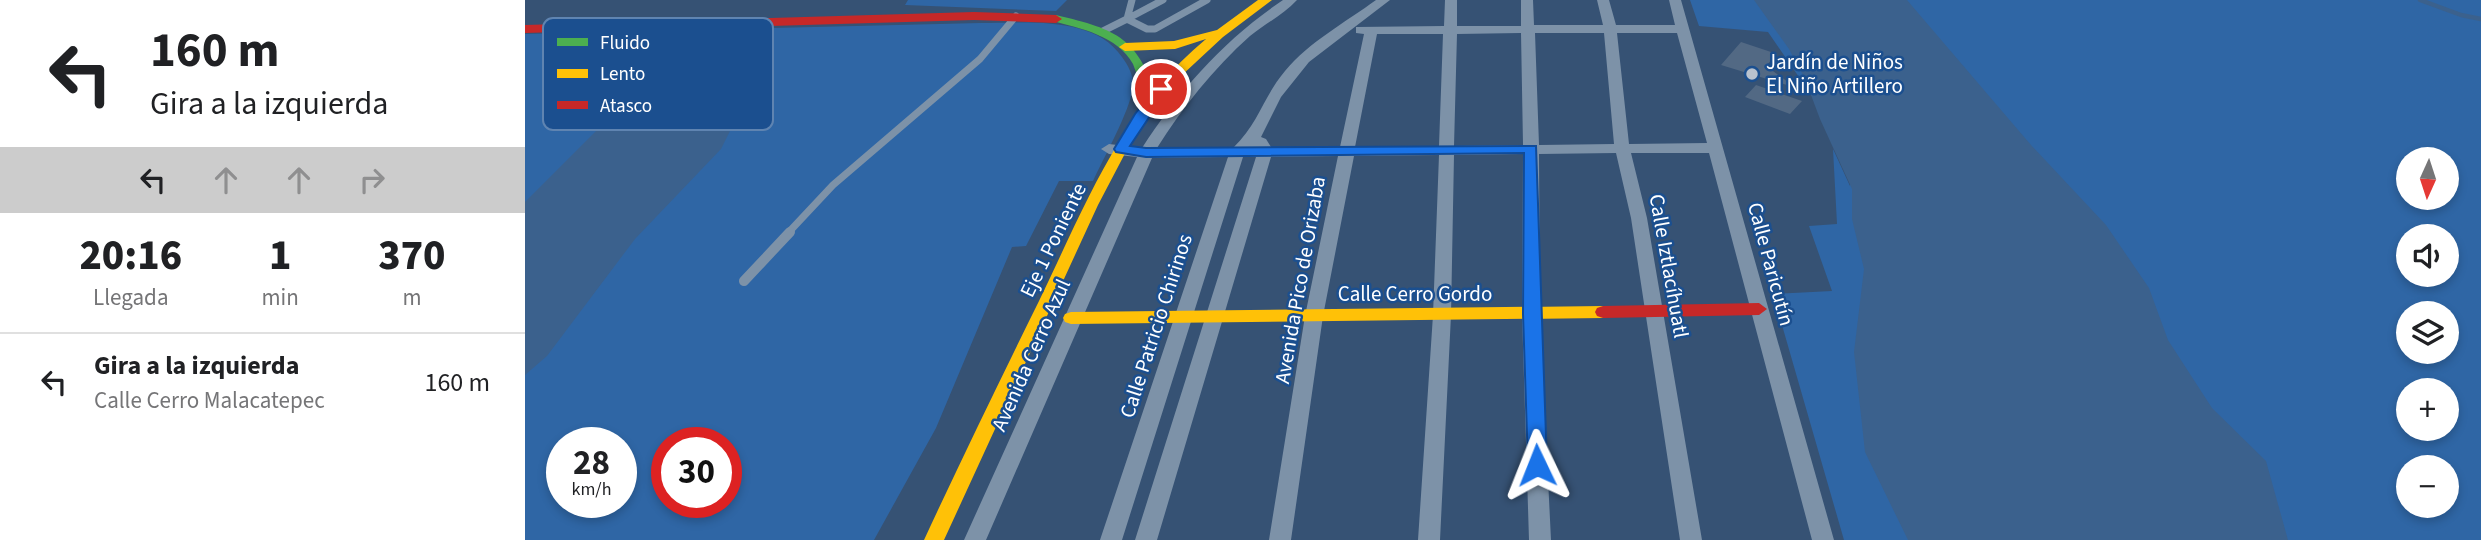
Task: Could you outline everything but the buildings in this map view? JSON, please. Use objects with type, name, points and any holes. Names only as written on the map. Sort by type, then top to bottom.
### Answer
[{"type":"street","name":"Eje 1 Poniente","points":[[933,540],[1115,149],[1151,101],[1188,60],[1224,29],[1266,0]]},
{"type":"street","name":"Avenida Cerro Azul","points":[[975,540],[1146,153],[1173,108],[1204,73],[1235,42],[1291,0]]},
{"type":"street","name":"Calle Patricio Chirinos","points":[[1111,540],[1237,152],[1257,133],[1274,96],[1304,59],[1384,0]]},
{"type":"street","points":[[1429,540],[1442,315],[1451,0]]},
{"type":"street","points":[[1527,0],[1531,149],[1531,314],[1540,540]]},
{"type":"street","name":"Calle Iztlacíhuatl","points":[[1603,0],[1610,29],[1622,148],[1639,218],[1691,540]]},
{"type":"street","name":"Calle Paricutín","points":[[1675,0],[1823,540]]},
{"type":"street","points":[[773,22],[1016,16],[1061,20],[1101,32],[1125,47],[1137,60],[1151,101]]},
{"type":"street","points":[[525,29],[543,29]]},
{"type":"street","points":[[1125,47],[1175,45],[1224,29]]},
{"type":"street","points":[[1345,30],[1683,29]]},
{"type":"street","name":"Avenida Pico de Orizaba","points":[[1280,540],[1314,316],[1371,30]]},
{"type":"street","points":[[1146,540],[1265,151],[1257,133]]},
{"type":"street","points":[[1115,149],[1146,153],[1716,148]]},
{"type":"street","name":"Calle Cerro Gordo","points":[[1071,318],[1759,309]]},
{"type":"street","points":[[1146,432],[1178,432]]},
{"type":"lane","points":[[1127,19],[1132,0]]},
{"type":"lane","points":[[1101,32],[1163,0]]},
{"type":"lane","points":[[1127,19],[1152,29],[1206,0]]},
{"type":"lane","points":[[744,281],[833,185],[980,59],[1016,16]]},
{"type":"shaded area","points":[[908,0],[1067,0],[1056,11],[905,5]]},
{"type":"shaded area","points":[[1690,0],[2481,0],[2481,540],[1844,540],[1773,294],[1832,291],[1809,226],[1837,224],[1833,149],[1850,186],[1853,156],[1768,32],[1699,26]]},
{"type":"shaded area","points":[[1754,0],[1907,0],[2031,145],[2106,225],[2149,288],[2168,340],[2212,408],[2266,461],[2288,540],[1908,540],[1865,452],[1854,352],[1864,269],[1852,219],[1852,189],[1805,79],[1789,49]]},
{"type":"shaded area","points":[[1038,23],[1077,28],[1110,43],[1124,60],[1133,79],[1131,97],[1122,121],[1093,181],[1059,181],[1026,246],[1012,247],[936,428],[874,540],[525,540],[525,34],[543,34],[543,130],[773,130],[773,28]]},
{"type":"shaded area","points":[[597,130],[730,130],[721,149],[635,239],[547,356],[525,375],[525,202]]},
{"type":"waterway","points":[[2420,0],[2461,15],[2481,19]]},
{"type":"traffic: fast","points":[[1056,19],[1100,32],[1129,50],[1141,68],[1151,101]]},
{"type":"traffic: slow","points":[[934,540],[1091,205],[1124,142],[1151,102],[1176,73],[1219,34],[1266,0]]},
{"type":"traffic: slow","points":[[1125,47],[1175,45],[1213,33]]},
{"type":"traffic: slow","points":[[1071,318],[1603,312]]},
{"type":"traffic: jam","points":[[773,22],[974,16],[1056,19]]},
{"type":"traffic: jam","points":[[525,29],[543,28]]},
{"type":"traffic: jam","points":[[1603,312],[1759,309]]},
{"type":"place","name":"Jardín de Niños El Niño Artillero","points":[[1752,74]]},
{"type":"route","points":[[1161,89],[1121,149],[1146,153],[1531,149],[1531,314],[1537,465]]}]
